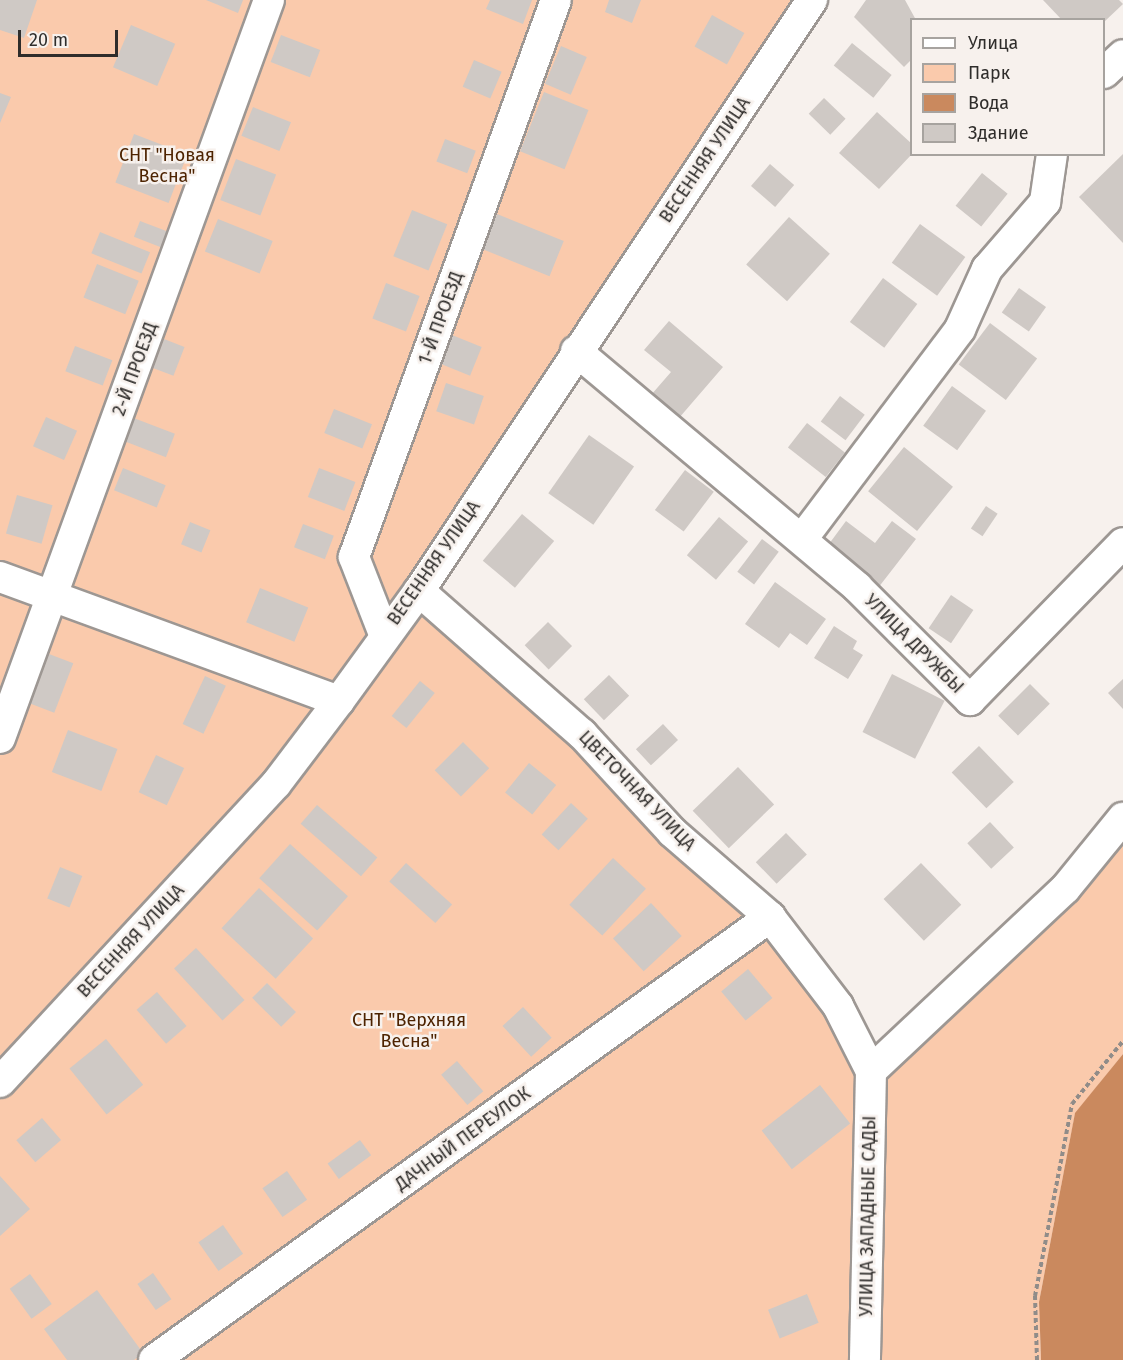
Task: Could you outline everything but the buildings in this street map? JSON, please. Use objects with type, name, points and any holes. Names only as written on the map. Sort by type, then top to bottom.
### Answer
[{"type":"street","name":"2-Й ПРОЕЗД","points":[[0,738],[269,0]]},
{"type":"street","name":"1-Й ПРОЕЗД","points":[[384,634],[354,557],[556,0]]},
{"type":"street","name":"ВЕСЕННЯЯ УЛИЦА","points":[[0,1082],[276,784],[339,702],[384,634],[419,591],[576,351],[812,0]]},
{"type":"street","points":[[1105,72],[1123,55]]},
{"type":"street","points":[[802,538],[960,330],[987,269],[1045,202],[1052,156]]},
{"type":"street","name":"УЛИЦА ДРУЖБЫ","points":[[576,351],[802,538],[857,588],[970,700],[1123,543]]},
{"type":"street","points":[[0,577],[339,702]]},
{"type":"street","name":"ЦВЕТОЧНАЯ УЛИЦА","points":[[419,591],[582,734],[672,832],[770,917],[838,1006],[871,1071]]},
{"type":"street","points":[[871,1071],[1065,889],[1123,818]]},
{"type":"street","name":"ДАЧНЫЙ ПЕРЕУЛОК","points":[[154,1360],[770,917]]},
{"type":"street","name":"УЛИЦА ЗАПАДНЫЕ САДЫ","points":[[866,1360],[871,1071]]},
{"type":"path","points":[[1037,1360],[1035,1296],[1072,1104],[1123,1041]]},
{"type":"green space","name":"СНТ \"Верхняя Весна\"","points":[[0,0],[812,0],[419,591],[770,917],[871,1071],[1123,818],[1123,1054],[1075,1114],[1039,1302],[1041,1360],[0,1360]]},
{"type":"water","points":[[1123,1054],[1123,1360],[1041,1360],[1039,1302],[1075,1113]]},
{"type":"park label","name":"СНТ \"Новая Весна\"","points":[[167,166]]}]
